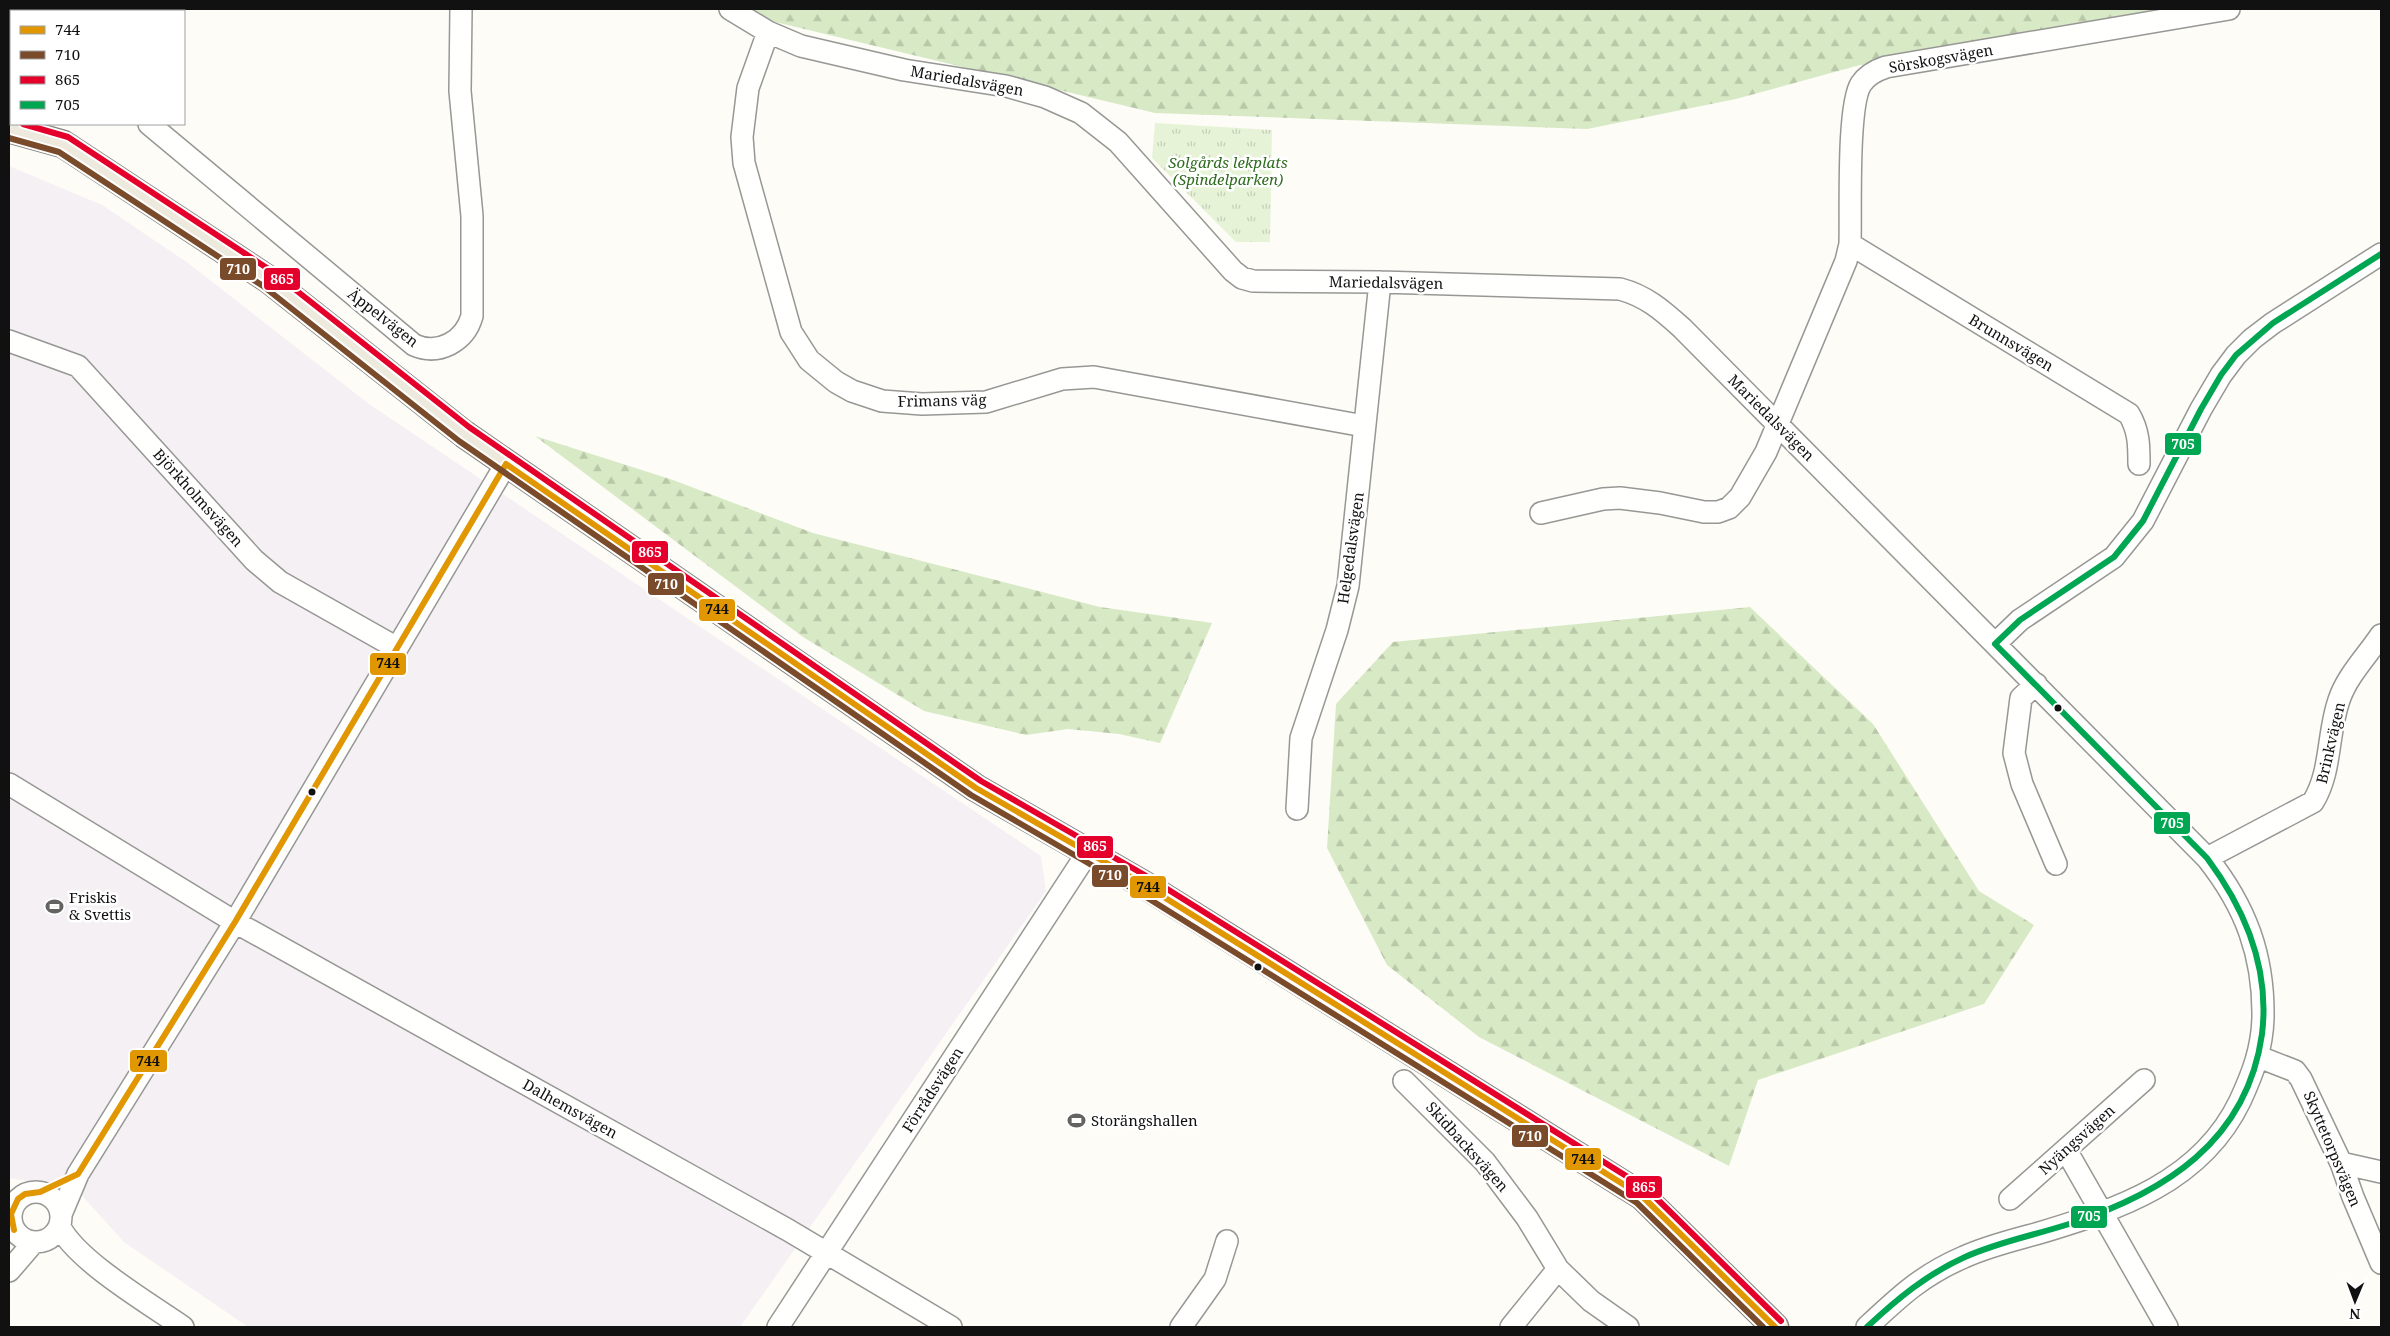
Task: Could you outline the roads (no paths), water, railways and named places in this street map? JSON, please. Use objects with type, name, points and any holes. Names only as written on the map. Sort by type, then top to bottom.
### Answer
[{"type":"main road","points":[[9,129],[63,144],[268,279],[464,434],[976,788],[1143,884],[1642,1196],[1775,1327]]},
{"type":"street","name":"Äppelvägen","points":[[150,125],[414,345],[429,349],[446,345],[459,338],[468,329],[472,316],[472,216],[460,91],[461,9]]},
{"type":"street","name":"Mariedalsvägen","points":[[730,9],[768,32],[801,46],[862,60],[1027,91],[1081,113],[1118,142],[1233,271],[1242,278],[1253,281],[1380,282],[1620,290],[1637,294],[1656,304],[1682,328],[2207,858],[2237,899],[2247,924],[2259,962],[2263,1004],[2259,1057],[2235,1112],[2223,1130],[2197,1159],[2176,1177],[2154,1191],[2069,1224],[1983,1250],[1935,1270],[1923,1277],[1867,1327]]},
{"type":"street","name":"Sörskogsvägen","points":[[1541,513],[1603,499],[1620,498],[1660,503],[1704,512],[1718,512],[1729,508],[1740,497],[1766,452],[1776,424],[1846,261],[1850,244],[1853,111],[1861,84],[1877,70],[2229,9]]},
{"type":"street","name":"Frimans väg","points":[[768,32],[748,88],[742,136],[744,164],[791,332],[809,360],[836,382],[852,391],[882,401],[922,404],[986,402],[1062,380],[1094,377],[1364,426]]},
{"type":"street","name":"Brunnsvägen","points":[[1850,244],[2129,414],[2136,427],[2139,439],[2139,464]]},
{"type":"street","points":[[1995,644],[2020,620],[2114,557],[2129,540],[2143,521],[2221,375],[2243,348],[2273,323],[2381,254]]},
{"type":"street","name":"Helgedalsvägen","points":[[1297,809],[1301,738],[1337,630],[1348,586],[1380,282]]},
{"type":"street","name":"Björkholmsvägen","points":[[9,341],[78,366],[254,560],[280,582],[397,648]]},
{"type":"street","points":[[9,1271],[38,1242],[50,1239],[61,1219],[78,1174],[235,922],[506,464]]},
{"type":"street","name":"Brinkvägen","points":[[2207,858],[2313,802],[2321,789],[2339,700],[2348,682],[2381,635]]},
{"type":"street","points":[[2036,684],[2021,698],[2014,752],[2022,784],[2056,864]]},
{"type":"street","name":"Dalhemsvägen","points":[[9,784],[235,922],[827,1253],[951,1327]]},
{"type":"street","name":"Förrådsvägen","points":[[778,1327],[1088,852]]},
{"type":"street","name":"Skyttetorpsvägen","points":[[2259,1057],[2295,1071],[2302,1079],[2341,1163],[2381,1263]]},
{"type":"street","name":"Skidbacksvägen","points":[[1404,1080],[1485,1162],[1527,1218],[1558,1269],[1592,1301],[1628,1327]]},
{"type":"street","name":"Nyängsvägen","points":[[2010,1199],[2144,1080]]},
{"type":"street","points":[[2066,1150],[2167,1327]]},
{"type":"street","points":[[2341,1163],[2381,1172]]},
{"type":"street","points":[[9,1254],[13,1206],[25,1193],[78,1174]]},
{"type":"street","points":[[25,1193],[54,1198],[66,1240],[85,1257],[183,1327]]},
{"type":"street","points":[[11,1224],[20,1237],[85,1257]]},
{"type":"street","points":[[1181,1327],[1215,1279],[1227,1241]]},
{"type":"street","points":[[1510,1327],[1558,1269]]},
{"type":"place","name":"Friskis & Svettis","points":[[55,907]]},
{"type":"place","name":"Storängshallen","points":[[1077,1121]]},
{"type":"park label","name":"Solgårds lekplats (Spindelparken)","points":[[1228,172]]}]
